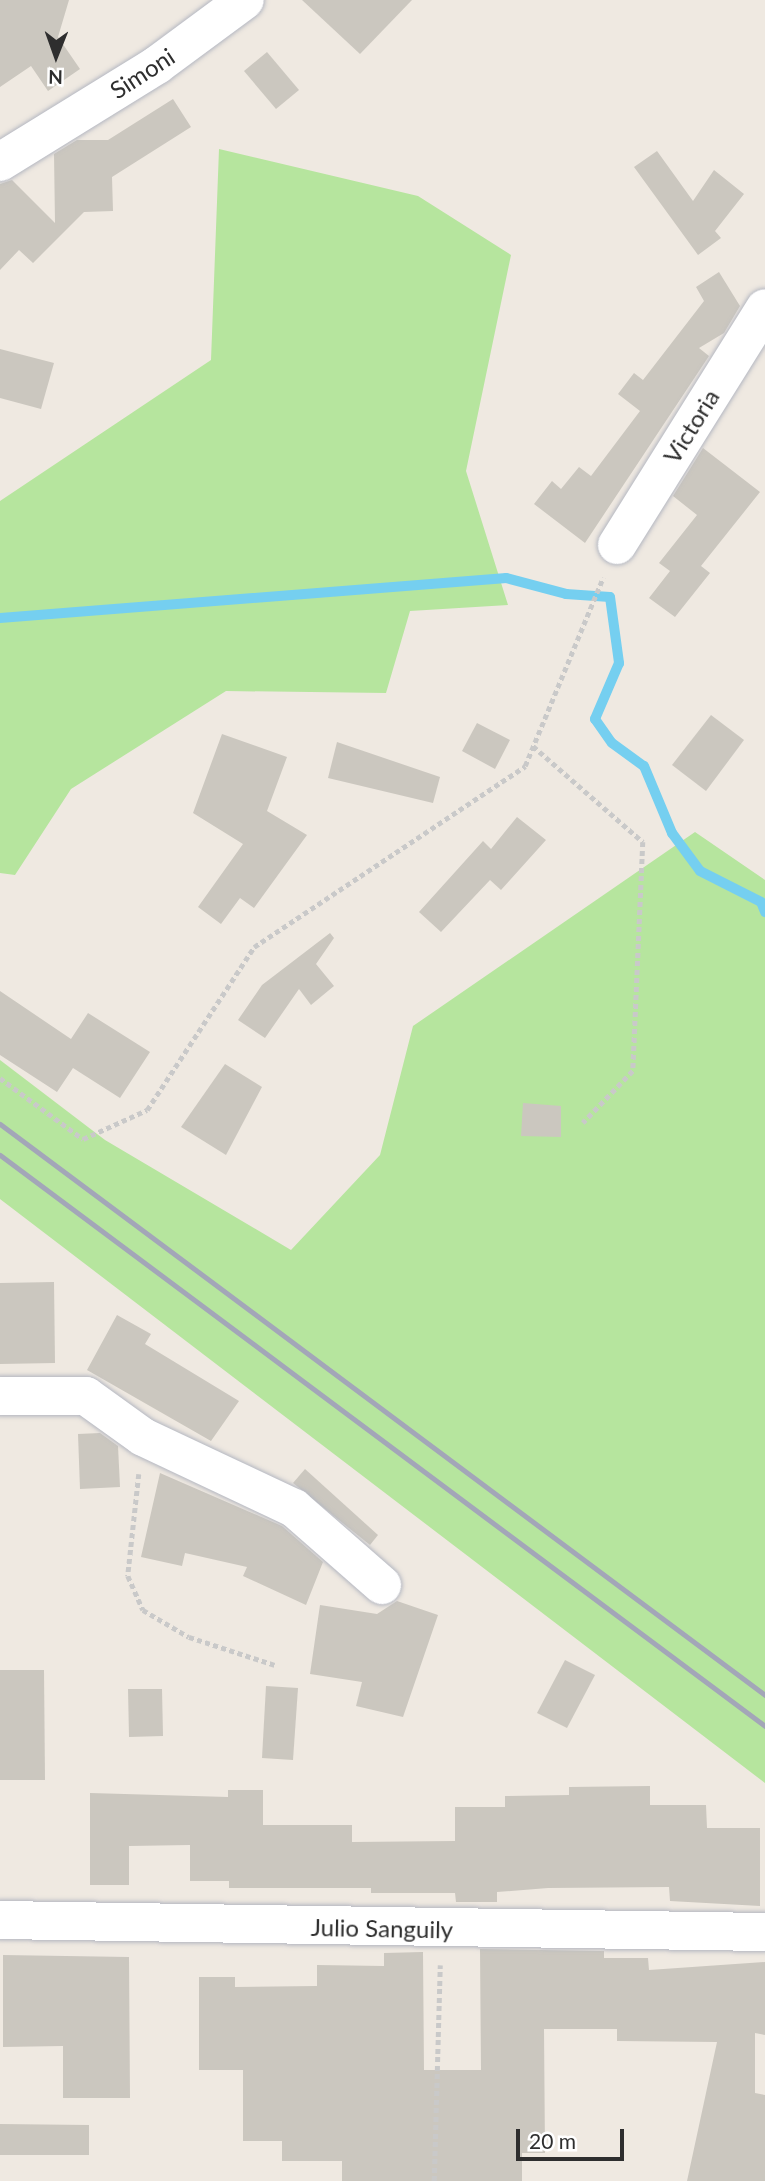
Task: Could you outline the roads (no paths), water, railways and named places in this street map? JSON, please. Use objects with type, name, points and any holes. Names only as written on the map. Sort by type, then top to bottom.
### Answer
[{"type":"street","name":"Simoni","points":[[0,162],[157,65],[245,0]]},
{"type":"street","name":"Victoria","points":[[617,545],[765,308]]},
{"type":"street","points":[[0,1396],[86,1396],[143,1437],[294,1508],[382,1585]]},
{"type":"street","name":"Julio Sanguily","points":[[0,1920],[765,1932]]},
{"type":"waterway","points":[[0,618],[506,578],[566,594],[610,597],[619,663],[595,719],[612,743],[644,766],[672,833],[700,871],[761,902],[765,912]]},
{"type":"railway","points":[[0,1124],[765,1695]]},
{"type":"railway","points":[[0,1155],[765,1726]]}]
